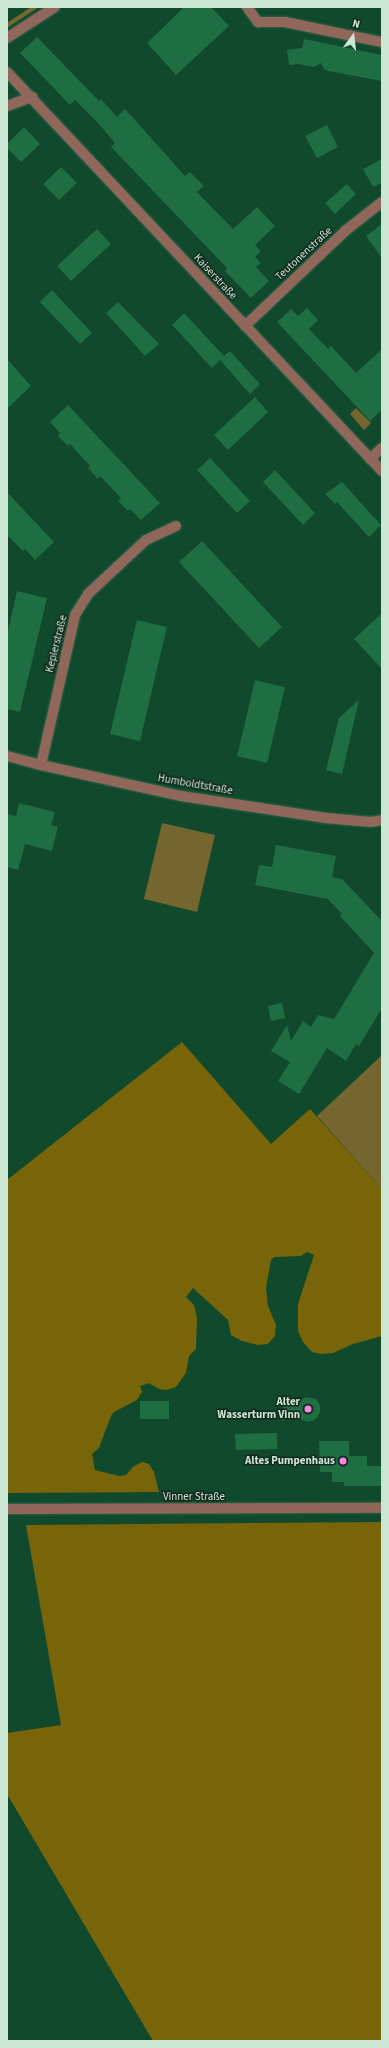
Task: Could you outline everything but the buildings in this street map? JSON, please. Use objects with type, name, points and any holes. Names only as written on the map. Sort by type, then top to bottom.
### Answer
[{"type":"street","points":[[7,38],[55,7]]},
{"type":"street","points":[[247,7],[258,22],[285,22],[382,42]]},
{"type":"street","name":"Kaiserstraße","points":[[7,72],[382,471]]},
{"type":"street","points":[[7,106],[32,97]]},
{"type":"street","name":"Teutonenstraße","points":[[245,326],[345,231],[382,202]]},
{"type":"street","points":[[370,459],[382,448]]},
{"type":"street","name":"Keplerstraße","points":[[41,765],[75,615],[88,594],[146,540],[176,526]]},
{"type":"street","name":"Humboldtstraße","points":[[7,756],[181,796],[326,818],[371,822],[382,820]]},
{"type":"street","name":"Vinner Straße","points":[[7,1509],[382,1508]]},
{"type":"shaded area","points":[[31,7],[39,7],[7,28],[7,23]]},
{"type":"shaded area","points":[[356,408],[371,423],[364,430],[350,414]]},
{"type":"shaded area","points":[[162,823],[215,835],[197,912],[144,899]]},
{"type":"shaded area","points":[[182,1042],[271,1144],[310,1109],[382,1189],[382,1336],[353,1344],[333,1353],[321,1354],[312,1352],[303,1342],[298,1331],[298,1304],[314,1255],[307,1252],[301,1256],[274,1257],[271,1260],[266,1288],[268,1306],[276,1325],[275,1336],[268,1344],[258,1345],[242,1341],[231,1335],[228,1320],[193,1288],[186,1297],[194,1305],[197,1318],[196,1349],[189,1356],[186,1373],[176,1387],[166,1390],[159,1389],[149,1383],[140,1386],[142,1392],[137,1400],[114,1412],[111,1416],[99,1448],[92,1454],[95,1470],[119,1476],[126,1475],[134,1466],[142,1462],[149,1464],[154,1472],[159,1492],[7,1493],[7,1180]]},
{"type":"shaded area","points":[[382,1055],[382,1189],[317,1116]]},
{"type":"shaded area","points":[[382,1522],[382,2041],[153,2041],[7,1794],[7,1733],[61,1725],[26,1525]]},
{"type":"place","name":"Alter Wasserturm Vinn","points":[[308,1409]]},
{"type":"place","name":"Altes Pumpenhaus","points":[[343,1461]]}]
